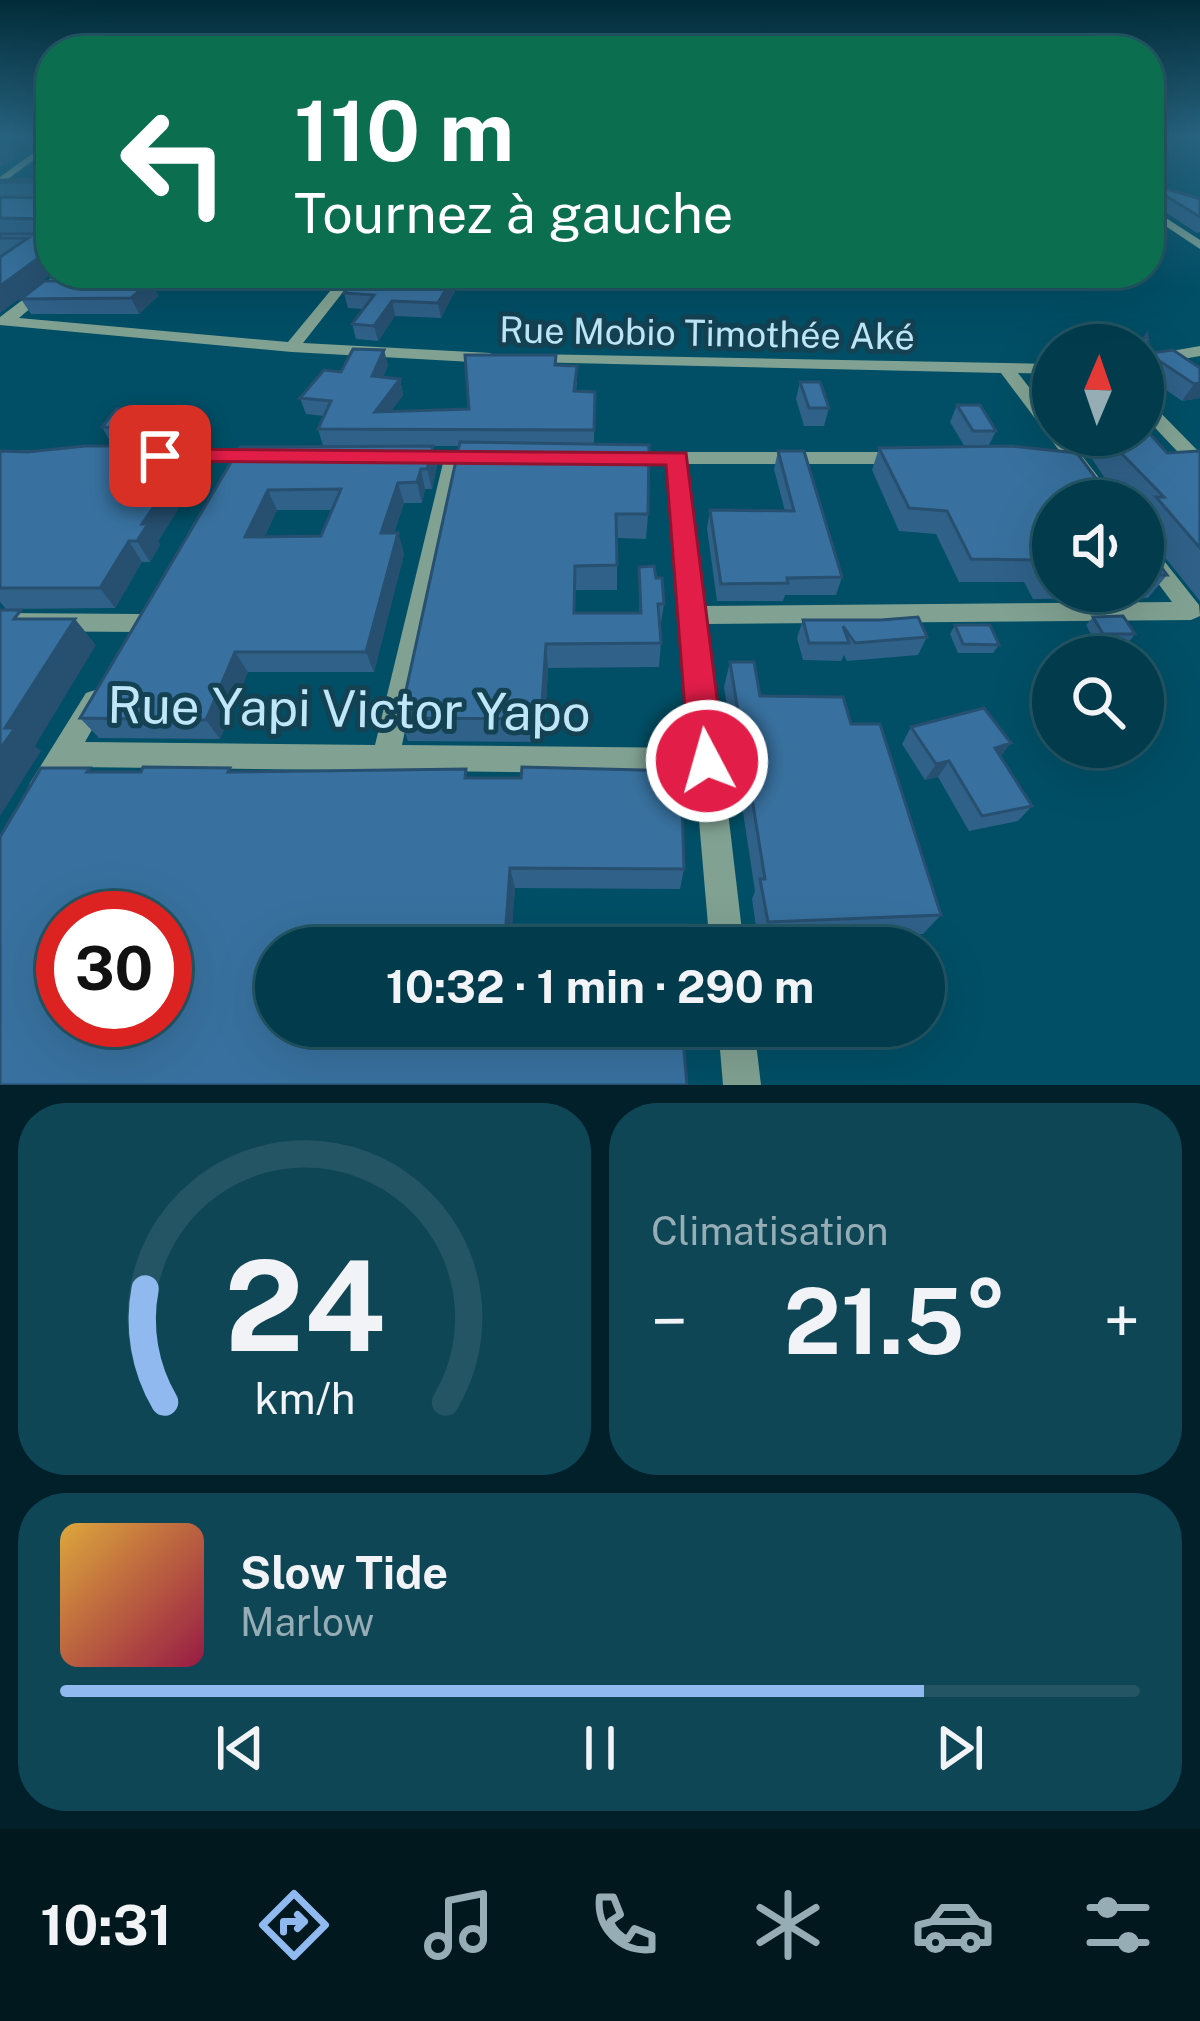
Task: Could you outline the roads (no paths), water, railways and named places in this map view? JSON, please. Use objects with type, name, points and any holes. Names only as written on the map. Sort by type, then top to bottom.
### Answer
[{"type":"street","points":[[1164,220],[1200,245]]},
{"type":"street","points":[[3,322],[47,288]]},
{"type":"street","points":[[292,347],[340,288]]},
{"type":"street","name":"Rue Mobio Timothée Aké","points":[[3,322],[457,357],[1032,369]]},
{"type":"street","points":[[1164,357],[1200,351]]},
{"type":"street","points":[[1007,370],[1032,403]]},
{"type":"street","points":[[1164,426],[1199,462]]},
{"type":"street","points":[[153,456],[235,465],[287,457]]},
{"type":"street","points":[[1073,456],[1091,480]]},
{"type":"street","points":[[382,457],[498,458]]},
{"type":"street","points":[[386,755],[453,458]]},
{"type":"street","points":[[610,458],[911,458]]},
{"type":"street","points":[[677,458],[725,927]]},
{"type":"street","points":[[1052,459],[1075,459]]},
{"type":"street","points":[[1164,576],[1191,611],[1164,611]]},
{"type":"street","points":[[692,616],[1091,612]]},
{"type":"street","points":[[0,622],[141,623]]},
{"type":"street","points":[[32,807],[108,679]]},
{"type":"street","name":"Rue Yapi Victor Yapo","points":[[63,754],[707,761]]},
{"type":"street","points":[[738,1047],[742,1085]]}]
